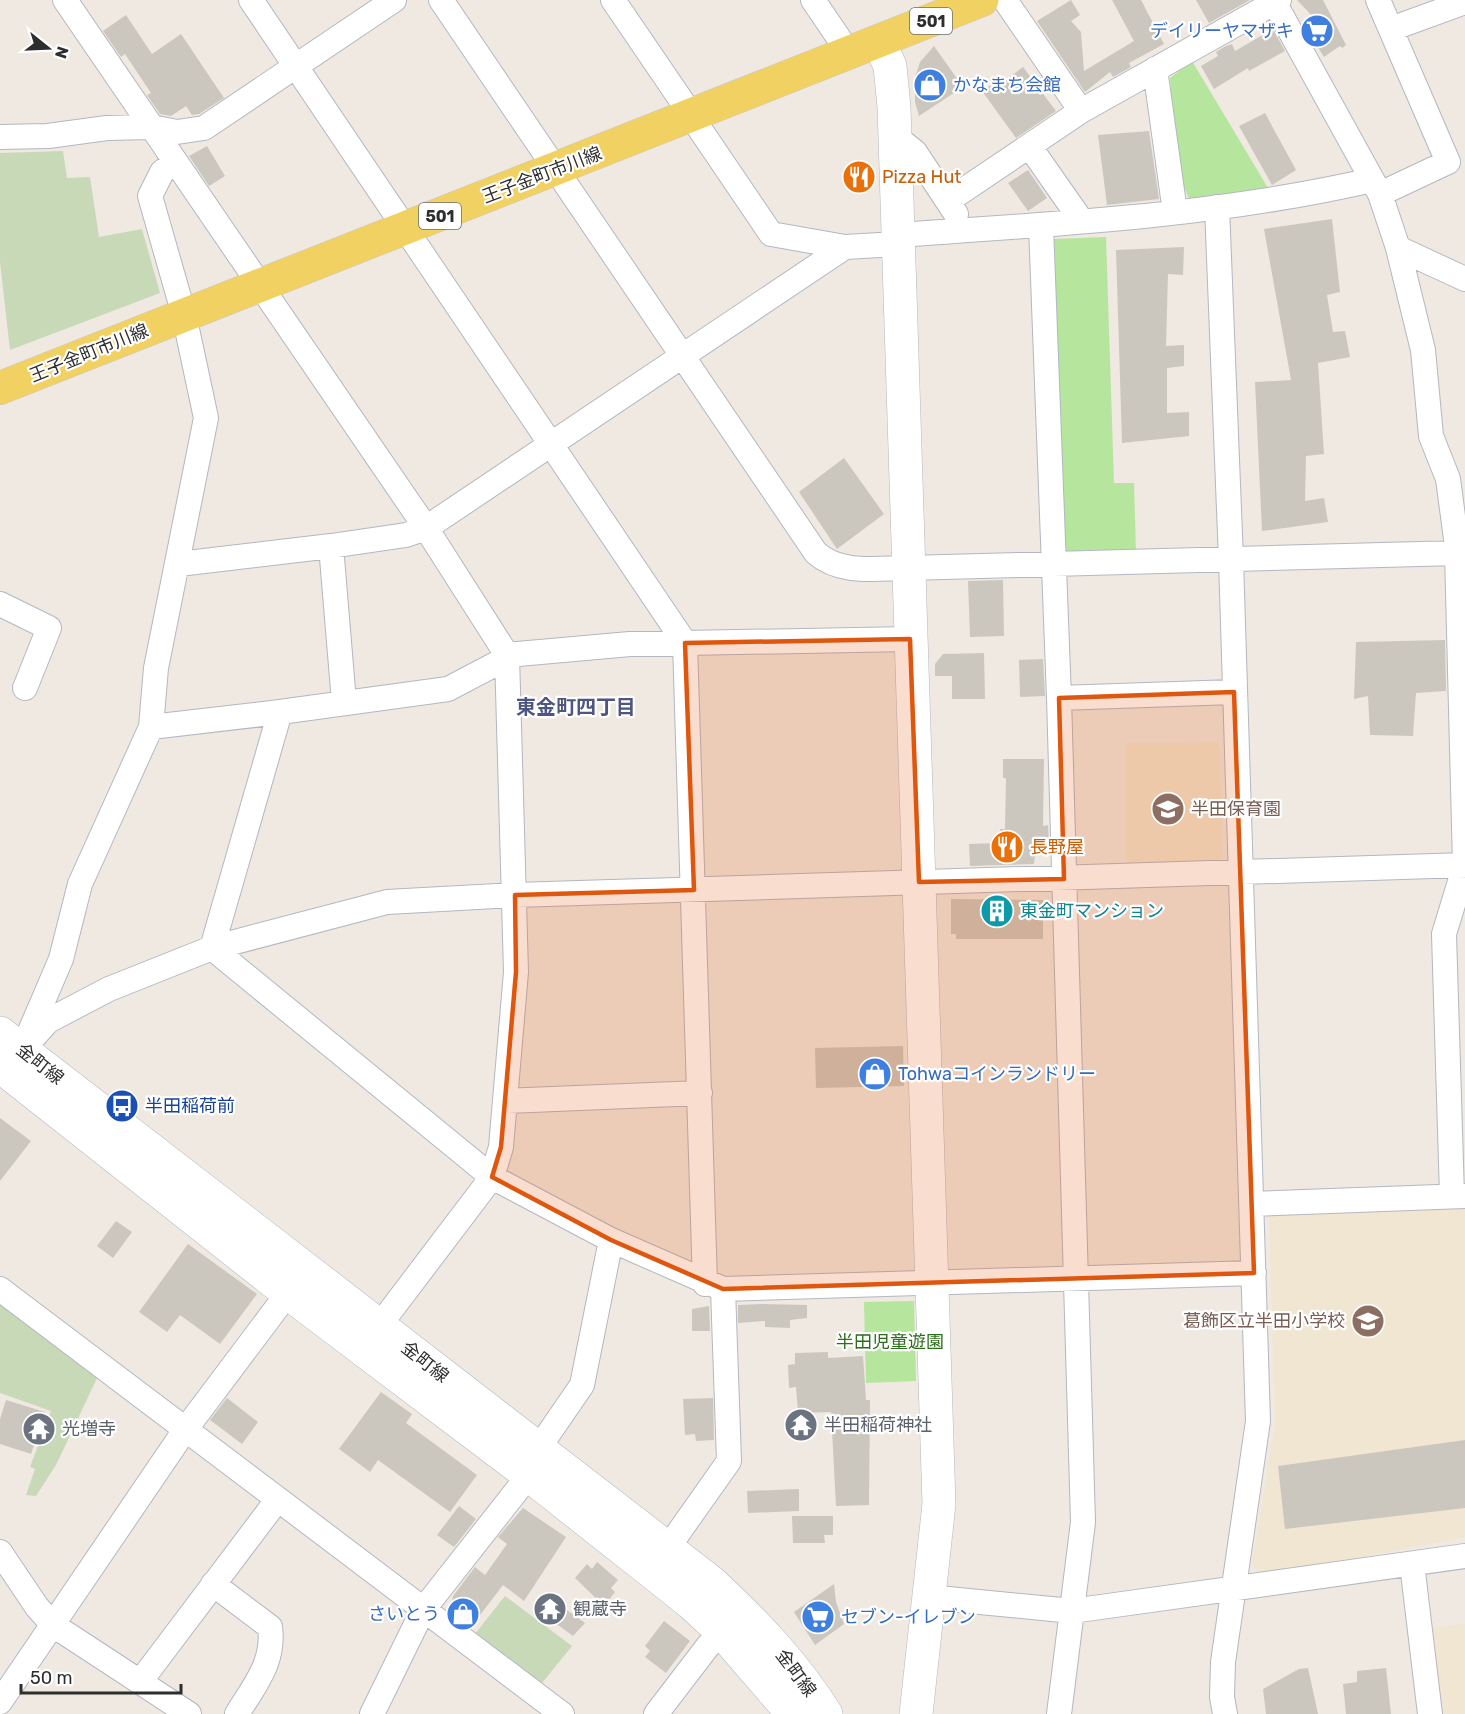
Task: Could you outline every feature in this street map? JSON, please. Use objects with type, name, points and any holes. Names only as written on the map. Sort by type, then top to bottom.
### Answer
[{"type":"main road","name":"王子金町市川線","points":[[0,388],[406,230],[982,0]]},
{"type":"main road","points":[[879,42],[890,66],[895,136],[939,1504],[916,1714]]},
{"type":"main road","name":"金町線","points":[[6,1061],[533,1462],[668,1549],[711,1582],[760,1628],[803,1678],[826,1714]]},
{"type":"main road","name":"金町線","points":[[297,1281],[379,1326],[722,1632],[793,1714]]},
{"type":"street","points":[[65,0],[426,528],[507,657],[516,895],[516,972],[501,1147],[492,1177],[379,1326]]},
{"type":"street","points":[[251,0],[685,643],[700,1093],[729,1461],[668,1549]]},
{"type":"street","points":[[0,137],[48,136],[107,128],[151,127],[177,132],[204,128],[394,0]]},
{"type":"street","points":[[441,0],[558,169],[816,554],[828,563],[842,568],[1053,566],[1462,553]]},
{"type":"street","points":[[613,0],[771,234],[845,248],[962,231],[1041,226],[1081,220],[1175,212],[1376,187],[1448,162],[1378,0]]},
{"type":"street","points":[[813,0],[849,53]]},
{"type":"street","points":[[1005,0],[1081,111]]},
{"type":"street","points":[[949,200],[1081,111],[1276,1],[1376,187],[1398,248],[1423,350],[1431,436],[1448,479],[1462,553],[1465,865],[1444,934],[1459,1196],[1252,1204]]},
{"type":"street","points":[[1391,29],[1465,2]]},
{"type":"street","points":[[1155,69],[1175,212]]},
{"type":"street","points":[[895,136],[915,152],[949,200],[962,231]]},
{"type":"street","points":[[1030,147],[1081,220]]},
{"type":"street","points":[[6,1061],[61,959],[80,884],[151,728],[156,668],[179,564],[206,418],[184,315],[150,196],[162,172],[175,162]]},
{"type":"street","points":[[1216,207],[1231,560],[1258,1421],[1223,1662],[1222,1697],[1225,1714]]},
{"type":"street","points":[[1041,226],[1059,698],[1083,1522],[1059,1714]]},
{"type":"street","points":[[179,564],[331,546],[406,535],[426,528],[845,248]]},
{"type":"street","points":[[1398,248],[1465,279]]},
{"type":"street","points":[[331,546],[344,702]]},
{"type":"street","points":[[0,604],[50,628],[25,688]]},
{"type":"street","points":[[151,728],[448,689],[507,657],[630,645],[910,639]]},
{"type":"street","points":[[1059,698],[1234,692]]},
{"type":"street","points":[[212,948],[280,712]]},
{"type":"street","points":[[6,1061],[48,1021],[109,989],[212,948],[387,902],[516,895],[1241,874],[1465,865]]},
{"type":"street","points":[[212,948],[492,1177],[611,1240],[714,1287],[1254,1272]]},
{"type":"street","points":[[505,1101],[700,1093]]},
{"type":"street","points":[[372,1714],[423,1610],[533,1462],[582,1385],[611,1240]]},
{"type":"street","points":[[0,1702],[185,1430],[297,1281]]},
{"type":"street","points":[[0,1289],[562,1714]]},
{"type":"street","points":[[140,1682],[278,1499]]},
{"type":"street","points":[[0,1552],[37,1607],[53,1624],[189,1714]]},
{"type":"street","points":[[928,1597],[1072,1611],[1465,1556]]},
{"type":"street","points":[[1412,1564],[1430,1714]]},
{"type":"street","points":[[213,1584],[270,1627],[272,1641],[267,1667],[237,1714]]},
{"type":"street","points":[[656,1714],[708,1646],[722,1632]]},
{"type":"street","points":[[0,1711],[5,1714]]},
{"type":"highlighted area","points":[[910,639],[919,882],[1064,879],[1059,698],[1234,692],[1254,1273],[723,1289],[611,1240],[492,1177],[501,1147],[516,972],[515,895],[694,890],[685,643]]},
{"type":"shaded area","points":[[1219,742],[1223,857],[1216,863],[1126,866],[1126,743]]},
{"type":"shaded area","name":"葛飾区立半田小学校","points":[[1465,1208],[1465,1537],[1264,1576],[1252,1565],[1275,1423],[1269,1218],[1274,1213]]},
{"type":"shaded area","points":[[1465,1624],[1465,1714],[1435,1714],[1426,1629]]},
{"type":"green space","points":[[1192,61],[1268,188],[1189,199],[1177,169],[1170,78]]},
{"type":"green space","points":[[63,151],[67,178],[90,177],[99,237],[142,229],[160,293],[10,350],[0,262],[0,153]]},
{"type":"green space","points":[[1106,237],[1114,483],[1134,483],[1136,553],[1064,555],[1054,239]]},
{"type":"green space","name":"半田児童遊園","points":[[914,1301],[916,1381],[866,1383],[864,1302]]},
{"type":"green space","points":[[0,1302],[98,1376],[56,1465],[36,1496],[26,1495],[35,1469],[30,1467],[51,1411],[0,1393]]},
{"type":"green space","points":[[505,1596],[572,1646],[542,1683],[475,1634]]},
{"type":"building","points":[[1071,0],[1080,15],[1071,21],[1081,32],[1084,71],[1134,41],[1112,0],[1141,0],[1164,44],[1129,63],[1131,67],[1113,77],[1110,72],[1085,92],[1037,21]]},
{"type":"building","points":[[1196,0],[1250,0],[1209,23]]},
{"type":"building","points":[[1297,0],[1323,0],[1346,45],[1342,48],[1340,46],[1324,57],[1305,26],[1315,19]]},
{"type":"building","points":[[126,15],[152,54],[181,34],[224,98],[199,114],[192,115],[186,106],[171,116],[160,114],[147,95],[151,93],[125,54],[121,57],[103,31]]},
{"type":"building","points":[[1273,29],[1285,51],[1249,71],[1248,68],[1214,89],[1201,66],[1218,56],[1216,52],[1224,47],[1232,44],[1235,51]]},
{"type":"building","points":[[934,46],[963,87],[919,116],[915,102],[915,77],[920,62]]},
{"type":"building","points":[[1023,67],[1056,111],[1016,138],[982,91],[1004,77],[1006,80]]},
{"type":"building","points":[[1265,113],[1296,170],[1272,185],[1239,126]]},
{"type":"building","points":[[1149,131],[1159,199],[1107,205],[1098,135]]},
{"type":"building","points":[[207,146],[225,176],[209,186],[189,156]]},
{"type":"building","points":[[1028,170],[1047,198],[1028,211],[1008,183]]},
{"type":"building","points":[[1332,219],[1340,292],[1327,295],[1333,332],[1345,331],[1350,357],[1318,363],[1324,454],[1306,456],[1305,501],[1324,498],[1328,522],[1262,531],[1255,382],[1291,380],[1264,229]]},
{"type":"building","points":[[1184,247],[1183,275],[1168,274],[1166,346],[1184,345],[1184,366],[1167,368],[1167,413],[1189,412],[1189,436],[1122,443],[1116,250]]},
{"type":"building","points":[[844,458],[884,514],[837,549],[799,492]]},
{"type":"building","points":[[1003,580],[1004,636],[970,637],[968,581]]},
{"type":"building","points":[[1445,640],[1446,691],[1416,693],[1413,736],[1370,735],[1368,696],[1354,699],[1356,642]]},
{"type":"building","points":[[984,653],[985,699],[952,699],[952,676],[935,676],[935,664],[943,654]]},
{"type":"building","points":[[1043,659],[1045,696],[1020,697],[1019,660]]},
{"type":"building","points":[[1003,759],[1044,759],[1043,826],[1048,825],[1049,843],[1036,843],[1034,864],[970,866],[969,844],[1000,843],[1000,829],[1005,829],[1006,778],[1003,778]]},
{"type":"building","name":"東金町マンション","points":[[951,899],[1043,900],[1043,939],[956,939],[956,934],[951,934]]},
{"type":"building","points":[[903,1046],[904,1086],[816,1088],[815,1048]]},
{"type":"building","points":[[0,1118],[31,1141],[0,1181]]},
{"type":"building","points":[[116,1221],[132,1232],[113,1258],[97,1246]]},
{"type":"building","points":[[188,1244],[257,1294],[220,1344],[180,1315],[167,1332],[139,1312]]},
{"type":"building","points":[[738,1305],[807,1305],[807,1318],[790,1320],[790,1328],[765,1327],[765,1321],[738,1323]]},
{"type":"building","points":[[709,1306],[710,1331],[692,1331],[692,1309]]},
{"type":"building","points":[[828,1352],[828,1358],[863,1356],[866,1400],[870,1400],[869,1505],[836,1506],[831,1412],[798,1413],[796,1387],[789,1388],[788,1365],[795,1364],[795,1353]]},
{"type":"building","points":[[381,1392],[412,1414],[406,1423],[477,1475],[450,1512],[378,1460],[370,1472],[339,1449]]},
{"type":"building","points":[[227,1398],[258,1422],[242,1444],[210,1420]]},
{"type":"building","points":[[713,1398],[714,1440],[696,1441],[695,1434],[685,1435],[683,1399]]},
{"type":"building","points":[[6,1400],[45,1412],[31,1454],[0,1444],[0,1419]]},
{"type":"building","points":[[1465,1440],[1465,1508],[1285,1529],[1278,1466]]},
{"type":"building","points":[[799,1489],[799,1511],[748,1513],[747,1491]]},
{"type":"building","points":[[459,1506],[476,1519],[454,1547],[437,1535]]},
{"type":"building","points":[[523,1508],[566,1537],[524,1601],[503,1585],[471,1627],[450,1611],[453,1596],[475,1567],[485,1575],[507,1544],[498,1537]]},
{"type":"building","points":[[792,1516],[833,1516],[833,1535],[824,1535],[825,1543],[793,1543]]},
{"type":"building","points":[[597,1562],[618,1580],[611,1588],[615,1592],[604,1606],[575,1578],[587,1564],[592,1569]]},
{"type":"building","points":[[834,1584],[836,1602],[844,1624],[815,1645],[794,1612]]},
{"type":"building","points":[[554,1601],[585,1623],[573,1636],[543,1614]]},
{"type":"building","points":[[664,1621],[690,1641],[666,1673],[645,1657],[650,1651],[645,1646]]},
{"type":"building","points":[[1308,1668],[1318,1714],[1266,1714],[1263,1689],[1299,1669]]},
{"type":"building","points":[[1386,1668],[1391,1714],[1346,1714],[1343,1684],[1357,1682],[1357,1671]]},
{"type":"place","name":"デイリーヤマザキ","points":[[1317,31]]},
{"type":"place","name":"かなまち会館","points":[[930,85]]},
{"type":"place","name":"Pizza Hut","points":[[859,177]]},
{"type":"place","name":"半田保育園","points":[[1168,809]]},
{"type":"place","name":"長野屋","points":[[1007,847]]},
{"type":"place","name":"東金町マンション","points":[[997,911]]},
{"type":"place","name":"Tohwaコインランドリー","points":[[875,1074]]},
{"type":"place","name":"半田稲荷前","points":[[122,1106]]},
{"type":"place","name":"葛飾区立半田小学校","points":[[1368,1321]]},
{"type":"place","name":"半田稲荷神社","points":[[801,1425]]},
{"type":"place","name":"光増寺","points":[[39,1429]]},
{"type":"place","name":"観蔵寺","points":[[550,1609]]},
{"type":"place","name":"さいとう","points":[[463,1614]]},
{"type":"place","name":"セブン-イレブン","points":[[818,1617]]},
{"type":"district","name":"東金町四丁目","points":[[576,707]]}]
